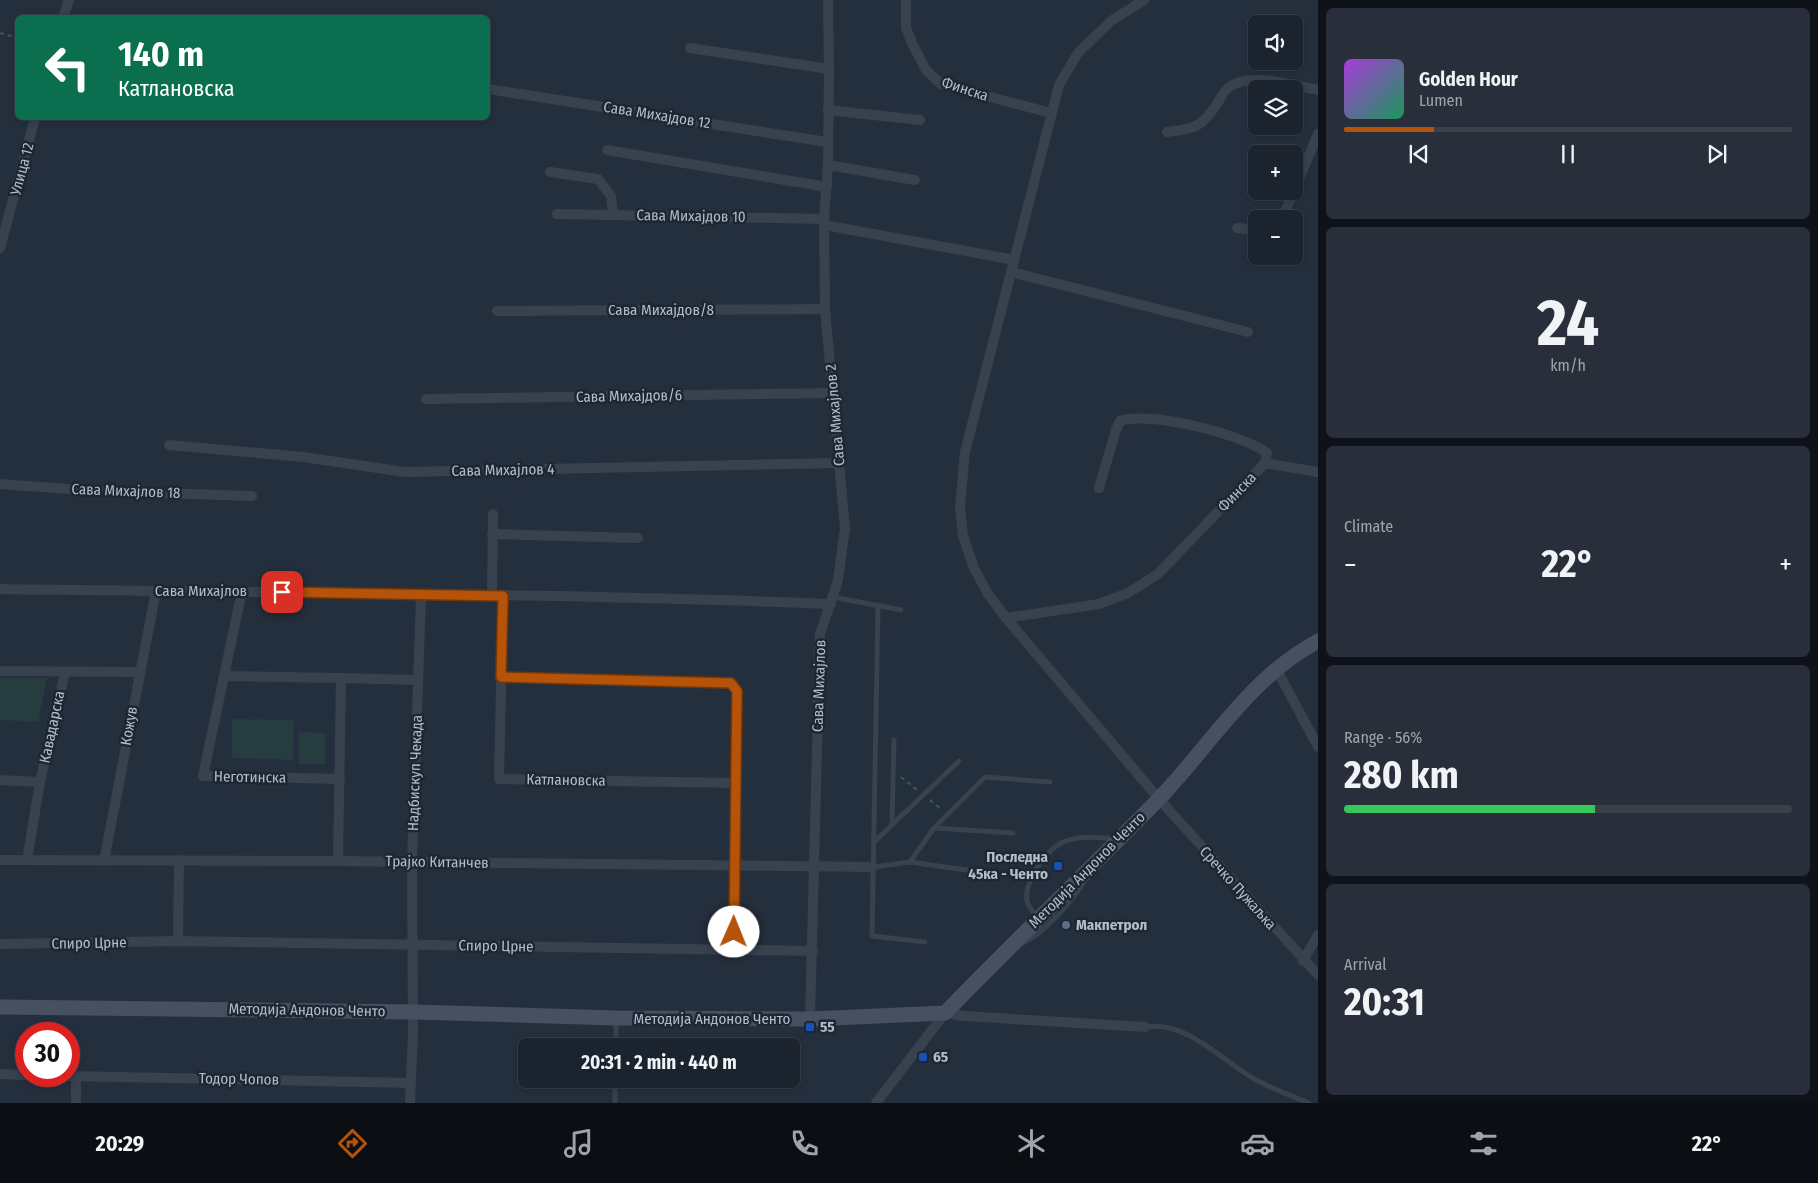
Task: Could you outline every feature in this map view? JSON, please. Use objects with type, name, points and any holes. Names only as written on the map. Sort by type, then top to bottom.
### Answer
[{"type":"main road","name":"Методија Андонов Ченто","points":[[0,1006],[413,1012],[616,1018],[810,1019],[946,1013],[1006,950],[1159,799],[1242,701],[1276,668],[1318,641]]},
{"type":"street","points":[[65,15],[69,0]]},
{"type":"street","name":"Сава Михајлов 2","points":[[828,0],[828,164],[824,222],[825,309],[838,463],[842,484],[844,528],[842,562],[832,601]]},
{"type":"street","name":"Финска","points":[[906,0],[906,28],[913,45],[926,70],[941,84],[1050,113]]},
{"type":"street","points":[[1144,0],[1111,21],[1078,53],[1059,85],[1050,113],[1038,173],[965,452],[960,506],[963,536],[974,568],[1006,618],[1159,799]]},
{"type":"street","points":[[690,48],[829,70]]},
{"type":"street","points":[[1168,132],[1197,127],[1205,121],[1228,88],[1244,82],[1262,80],[1318,90]]},
{"type":"street","name":"Сава Михајдов 12","points":[[490,89],[827,142]]},
{"type":"street","points":[[828,110],[920,120]]},
{"type":"street","name":"Улица 12","points":[[0,248],[34,120]]},
{"type":"street","points":[[1286,210],[1318,134]]},
{"type":"street","points":[[607,150],[827,187]]},
{"type":"street","points":[[828,164],[915,180]]},
{"type":"street","points":[[550,172],[598,179],[611,196],[614,214]]},
{"type":"street","name":"Сава Михајдов 10","points":[[557,214],[614,214],[824,222]]},
{"type":"street","points":[[824,222],[1014,260]]},
{"type":"street","points":[[1237,228],[1248,229]]},
{"type":"street","points":[[1011,272],[1248,332]]},
{"type":"street","name":"Сава Михајдов/8","points":[[497,311],[825,309]]},
{"type":"street","name":"Сава Михајдов/6","points":[[426,399],[832,393]]},
{"type":"street","name":"Финска","points":[[1006,618],[1100,604],[1128,593],[1158,574],[1265,463],[1267,453],[1238,440],[1167,420],[1127,418],[1120,421],[1116,430],[1099,488]]},
{"type":"street","name":"Сава Михајлов 4","points":[[169,445],[302,457],[405,472],[838,463]]},
{"type":"street","points":[[1265,463],[1318,472]]},
{"type":"street","name":"Сава Михајлов 18","points":[[0,484],[96,491],[252,496]]},
{"type":"street","points":[[492,596],[493,514]]},
{"type":"street","points":[[492,534],[638,538]]},
{"type":"street","name":"Сава Михајлов","points":[[0,590],[242,591],[832,601],[820,634],[810,1019]]},
{"type":"street","name":"Кожув","points":[[104,861],[156,591]]},
{"type":"street","name":"Неготинска","points":[[242,591],[203,776],[340,779]]},
{"type":"street","name":"Надбискуп Чекада","points":[[410,1103],[413,1012],[412,862],[421,595]]},
{"type":"street","name":"Катлановска","points":[[503,596],[499,779],[735,783]]},
{"type":"street","points":[[1276,668],[1318,746]]},
{"type":"street","name":"Кавадарска","points":[[0,671],[139,672]]},
{"type":"street","name":"Кавадарска","points":[[27,860],[40,782],[64,672]]},
{"type":"street","points":[[224,676],[418,680]]},
{"type":"street","points":[[501,677],[731,683],[737,691],[733,949]]},
{"type":"street","points":[[338,861],[341,678]]},
{"type":"street","name":"Кавадарска","points":[[0,780],[40,782]]},
{"type":"street","name":"Сречко Пужаљка","points":[[1159,799],[1303,961],[1318,975]]},
{"type":"street","name":"Трајко Китанчев","points":[[0,860],[735,864],[874,867]]},
{"type":"street","points":[[178,941],[179,860]]},
{"type":"street","points":[[1303,961],[1318,935]]},
{"type":"street","name":"Спиро Црне","points":[[0,944],[178,941],[813,950]]},
{"type":"street","points":[[876,1103],[946,1013],[964,1016],[1145,1027]]},
{"type":"street","points":[[0,1074],[15,1075]]},
{"type":"street","name":"Тодор Чопов","points":[[80,1076],[410,1083]]},
{"type":"street","points":[[74,1087],[76,1103]]},
{"type":"lane","points":[[832,601],[901,610]]},
{"type":"lane","points":[[878,606],[872,936],[925,942]]},
{"type":"lane","points":[[892,825],[894,740]]},
{"type":"lane","points":[[874,842],[959,761]]},
{"type":"lane","points":[[910,862],[934,828],[985,777],[1050,782]]},
{"type":"lane","points":[[934,828],[1013,834]]},
{"type":"lane","points":[[1038,918],[1027,901],[1029,880],[1043,860],[1061,843],[1090,836],[1118,839]]},
{"type":"lane","points":[[874,867],[910,862],[980,872]]},
{"type":"lane","points":[[1006,950],[1034,938],[1075,896],[1095,863]]},
{"type":"lane","points":[[616,1018],[616,1038]]},
{"type":"lane","points":[[1145,1027],[1161,1026],[1183,1032],[1256,1080],[1309,1103]]},
{"type":"lane","points":[[615,1088],[615,1103]]},
{"type":"path","points":[[0,33],[15,37]]},
{"type":"green space","points":[[0,678],[47,678],[38,722],[0,720]]},
{"type":"green space","points":[[232,719],[294,720],[293,760],[232,758]]},
{"type":"green space","points":[[299,732],[325,733],[325,764],[299,764]]},
{"type":"place","name":"Последна 45ка - Ченто","points":[[1058,866]]},
{"type":"place","name":"Макпетрол","points":[[1066,925]]},
{"type":"place","name":"55","points":[[810,1027]]},
{"type":"place","name":"65","points":[[923,1057]]},
{"type":"route","points":[[282,592],[503,596],[501,677],[731,683],[735,686],[737,691],[734,932]]}]
